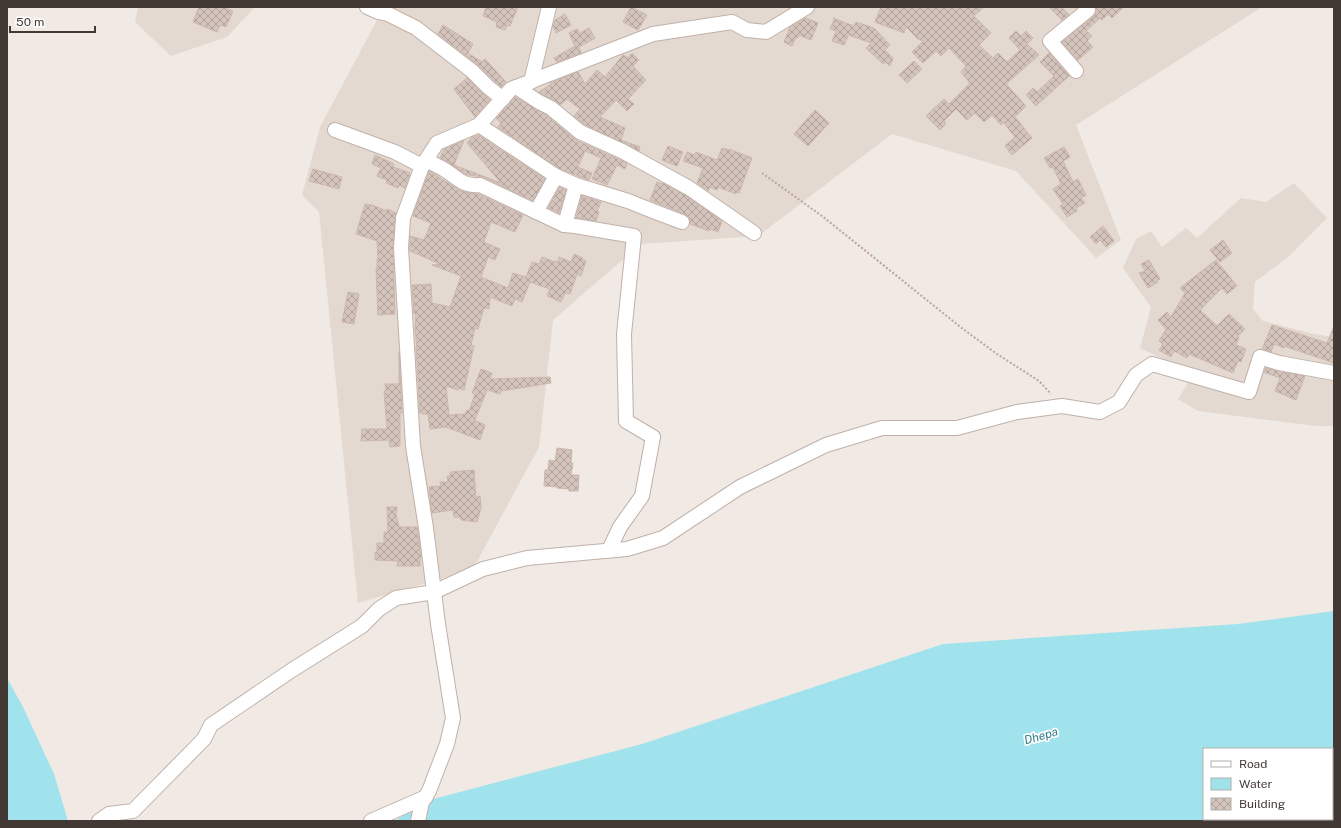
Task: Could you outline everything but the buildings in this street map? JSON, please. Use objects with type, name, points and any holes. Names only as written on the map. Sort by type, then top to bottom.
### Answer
[{"type":"street","points":[[367,7],[378,12],[389,11],[416,28],[472,71],[503,99]]},
{"type":"street","points":[[531,82],[549,7]]},
{"type":"street","points":[[418,821],[422,802],[429,791],[447,744],[453,718],[413,446],[401,248],[403,218],[422,166],[437,143],[479,125],[511,89],[653,34],[732,22],[747,30],[766,32],[807,7]]},
{"type":"street","points":[[1076,71],[1050,41],[1088,10],[1085,7]]},
{"type":"street","points":[[516,88],[538,102],[551,108],[580,132],[622,151],[688,188],[754,232]]},
{"type":"street","points":[[479,125],[556,176],[576,185],[628,201],[652,212],[682,222]]},
{"type":"street","points":[[335,130],[395,152],[422,166]]},
{"type":"street","points":[[422,166],[428,161],[446,170],[456,179],[472,186],[480,185],[564,226],[575,226],[634,236],[624,334],[626,421],[653,437],[642,496],[620,527],[609,550]]},
{"type":"street","points":[[536,212],[556,176]]},
{"type":"street","points":[[564,226],[568,217],[576,185]]},
{"type":"street","points":[[99,821],[109,814],[133,811],[204,739],[211,725],[292,670],[362,626],[379,609],[396,598],[434,592],[483,569],[526,558],[627,549],[663,538],[740,487],[826,444],[882,428],[957,428],[1017,412],[1062,406],[1100,412],[1119,402],[1136,375],[1152,364],[1249,392],[1260,357],[1279,363],[1334,373]]},
{"type":"street","points":[[372,821],[426,797]]},
{"type":"path","points":[[762,173],[822,216],[963,329],[997,354],[1039,381],[1062,406]]},
{"type":"shaded area","points":[[138,7],[255,7],[227,37],[171,56],[135,22]]},
{"type":"shaded area","points":[[384,7],[1262,7],[1076,125],[1121,240],[1096,258],[1016,171],[892,134],[758,236],[641,244],[553,320],[539,447],[473,569],[358,603],[319,212],[302,195],[320,127]]},
{"type":"shaded area","points":[[1294,183],[1327,218],[1288,257],[1255,282],[1253,309],[1263,321],[1314,334],[1334,337],[1334,426],[1316,426],[1198,411],[1178,399],[1194,373],[1140,348],[1151,307],[1123,268],[1136,239],[1151,231],[1162,247],[1186,228],[1197,238],[1241,198],[1266,202]]},
{"type":"water","name":"Dhepa","points":[[1334,611],[1334,818],[1333,748],[1203,748],[1203,820],[1324,820],[395,821],[422,802],[642,744],[943,644],[1238,624]]},
{"type":"water","points":[[7,678],[23,707],[54,774],[68,821],[7,821]]}]
